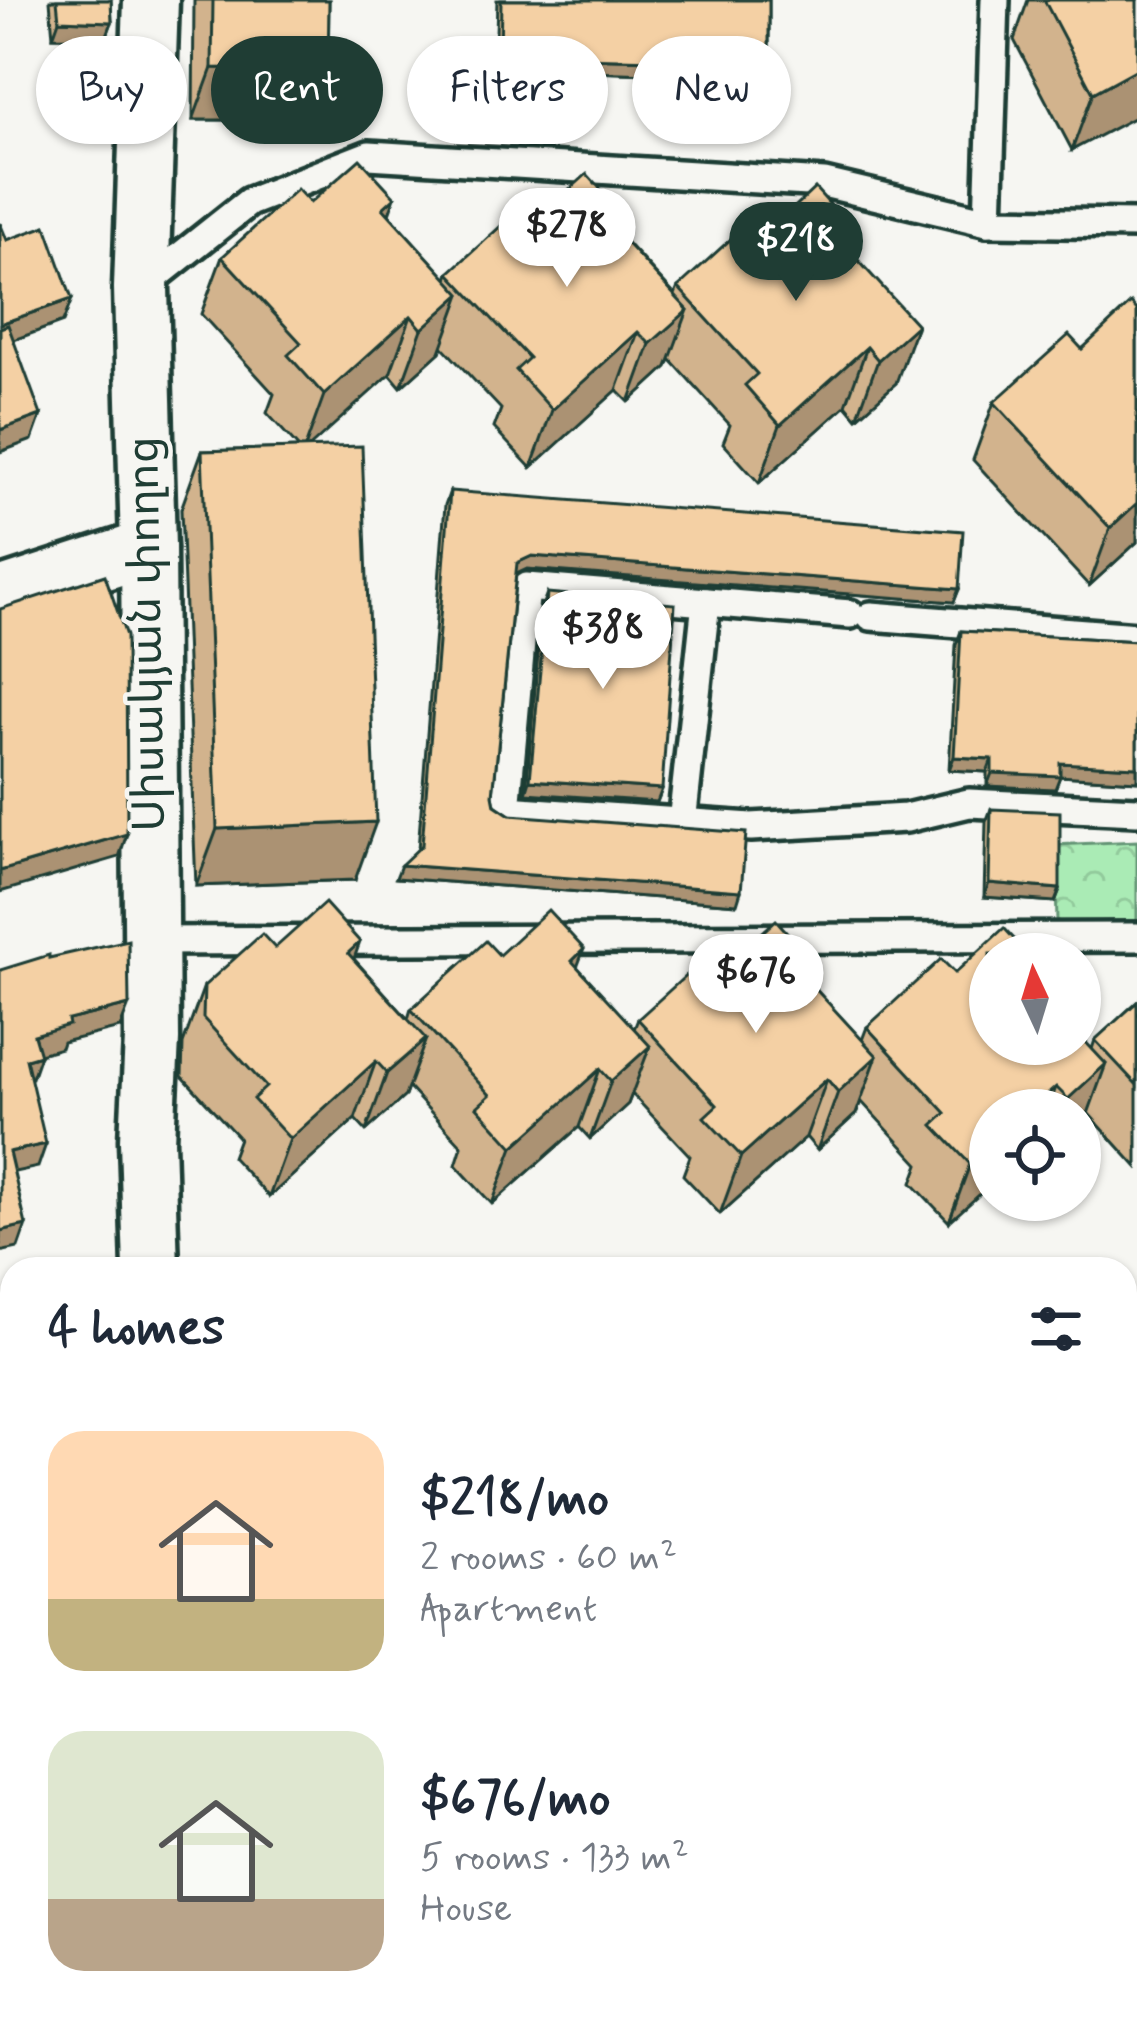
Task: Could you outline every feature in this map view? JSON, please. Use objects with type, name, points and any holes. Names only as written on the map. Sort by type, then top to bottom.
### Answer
[{"type":"street","name":"Սիսակյան փողոց","points":[[151,0],[141,288],[148,548],[151,1257]]},
{"type":"street","points":[[0,596],[148,548]]},
{"type":"lane","points":[[988,222],[995,0]]},
{"type":"lane","points":[[141,288],[249,202],[369,155],[824,182],[988,222],[1137,224]]},
{"type":"lane","points":[[1137,638],[526,587],[506,811],[751,827],[906,818],[969,803],[1137,811]]},
{"type":"lane","points":[[682,823],[706,602]]},
{"type":"lane","points":[[151,941],[1137,937]]},
{"type":"green space","points":[[1137,841],[1137,921],[1057,922],[1055,845]]},
{"type":"building","points":[[57,0],[111,0],[112,22],[59,20]]},
{"type":"building","points":[[213,0],[329,0],[328,36],[212,36]]},
{"type":"building","points":[[501,0],[769,0],[769,36],[632,36],[632,59],[608,59],[608,36],[500,36]]},
{"type":"building","points":[[1044,0],[1137,0],[1137,69],[1093,93]]},
{"type":"building","points":[[360,159],[395,197],[383,208],[461,294],[422,329],[411,316],[324,395],[288,355],[301,343],[222,257],[297,189],[310,203]]},
{"type":"building","points":[[587,174],[622,213],[610,225],[688,310],[650,344],[638,332],[552,410],[516,370],[529,358],[449,273],[524,205],[537,219]]},
{"type":"building","points":[[815,188],[851,228],[839,239],[917,325],[878,360],[867,347],[780,425],[745,385],[757,374],[678,287],[753,219],[766,234]]},
{"type":"building","points":[[0,223],[7,240],[46,226],[72,299],[0,324]]},
{"type":"building","points":[[1131,303],[1137,310],[1137,503],[1110,528],[994,402],[1069,335],[1082,349]]},
{"type":"building","points":[[8,325],[41,415],[0,430],[0,328]]},
{"type":"building","points":[[362,446],[376,822],[217,829],[202,451]]},
{"type":"building","points":[[450,491],[963,531],[959,589],[532,556],[517,563],[495,805],[510,815],[746,833],[741,891],[401,865],[422,845]]},
{"type":"building","points":[[105,575],[126,636],[127,834],[0,871],[0,609]]},
{"type":"building","points":[[547,593],[675,604],[662,789],[530,780]]},
{"type":"building","points":[[961,631],[1137,641],[1137,767],[1060,763],[1060,776],[992,773],[992,759],[954,757]]},
{"type":"building","points":[[991,809],[1060,812],[1060,889],[989,883]]},
{"type":"building","points":[[325,903],[360,942],[348,953],[426,1039],[387,1073],[376,1061],[290,1139],[253,1099],[266,1087],[203,1018],[204,986],[262,934],[275,948]]},
{"type":"building","points":[[548,910],[584,949],[572,961],[650,1046],[611,1081],[600,1069],[513,1147],[477,1107],[490,1095],[411,1009],[486,941],[499,955]]},
{"type":"building","points":[[776,920],[811,959],[799,971],[877,1056],[838,1092],[827,1079],[741,1156],[704,1117],[717,1105],[638,1019],[713,951],[726,965]]},
{"type":"building","points":[[128,940],[129,1005],[68,1020],[69,1025],[34,1035],[40,1055],[26,1059],[46,1144],[9,1152],[26,1225],[0,1231],[0,970]]},
{"type":"building","points":[[941,959],[955,973],[969,960],[969,1065],[1101,1065],[1101,1059],[1106,1064],[1079,1089],[969,1089],[969,1163],[933,1125],[946,1113],[867,1027]]},
{"type":"building","points":[[1137,1002],[1137,1085],[1101,1046],[1101,1035]]}]
